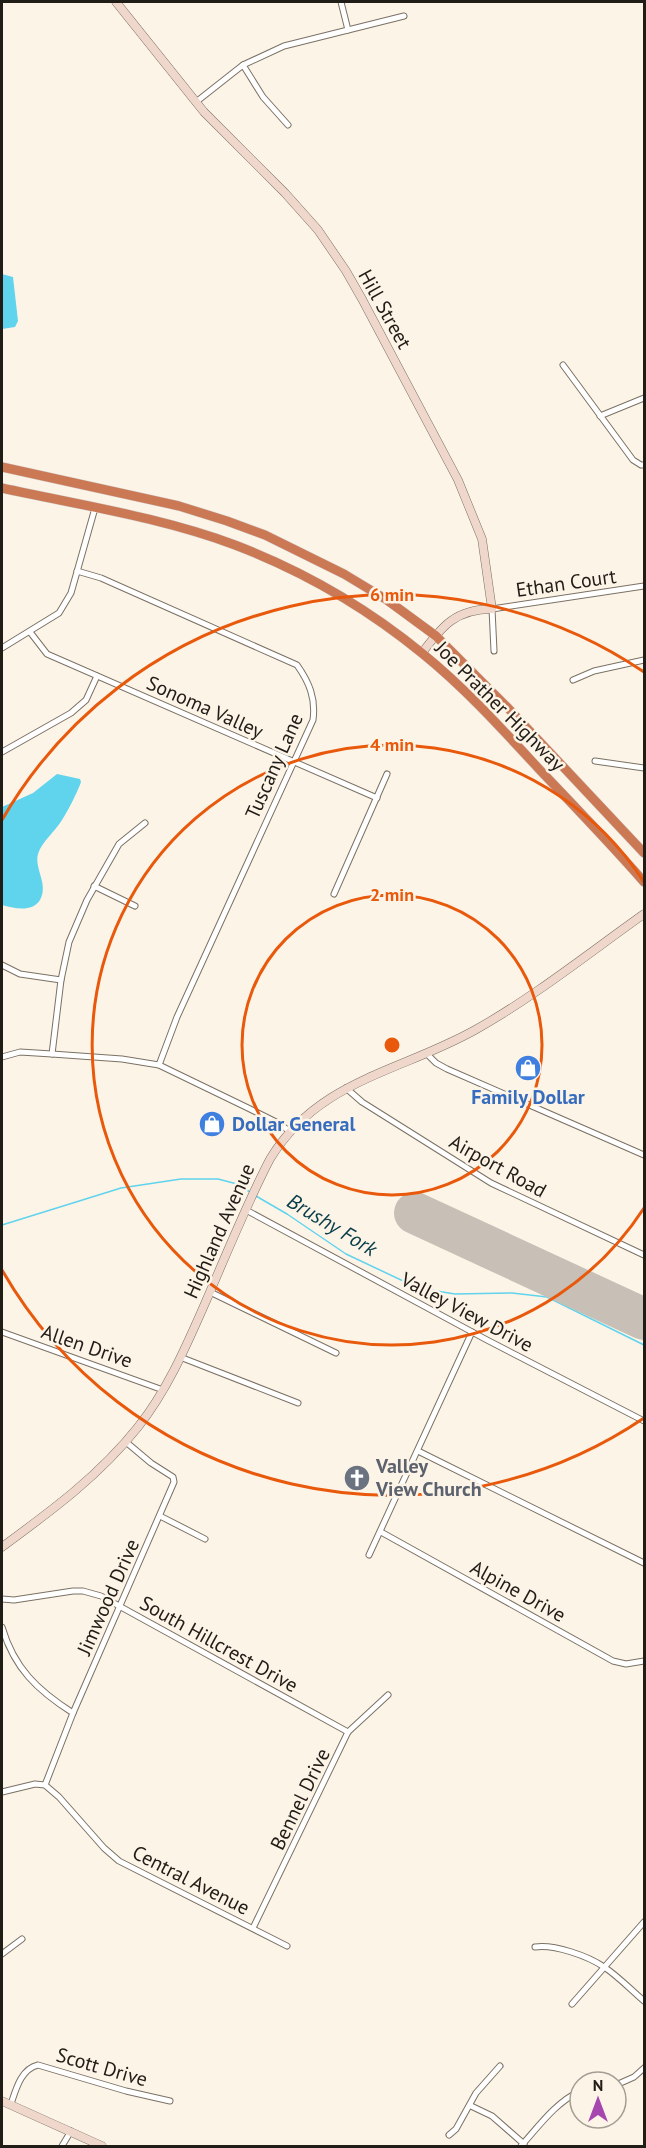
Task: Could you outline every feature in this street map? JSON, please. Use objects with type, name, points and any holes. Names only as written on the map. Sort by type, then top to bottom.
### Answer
[{"type":"highway","name":"Joe Prather Highway","points":[[2,467],[179,506],[265,535],[344,574],[387,600],[436,636],[508,708],[645,853]]},
{"type":"highway","name":"Joe Prather Highway","points":[[2,488],[190,531],[235,545],[277,563],[346,600],[422,653],[484,710],[645,882]]},
{"type":"main road","name":"Hill Street","points":[[116,2],[196,102],[318,230],[346,271],[459,480],[484,546],[492,609]]},
{"type":"main road","points":[[422,653],[456,617],[470,611],[492,609]]},
{"type":"main road","name":"Highland Avenue","points":[[2,1547],[70,1496],[106,1463],[139,1426],[163,1390],[180,1357],[257,1184],[289,1131],[313,1108],[346,1088],[453,1042],[496,1018],[645,914]]},
{"type":"main road","points":[[2,2101],[102,2146]]},
{"type":"street","points":[[341,2],[348,30]]},
{"type":"street","points":[[196,102],[243,65],[284,45],[404,16]]},
{"type":"street","points":[[243,65],[263,97],[288,125]]},
{"type":"street","points":[[562,365],[633,459],[645,465]]},
{"type":"street","points":[[600,416],[645,398]]},
{"type":"street","points":[[2,648],[59,614],[71,593],[95,508]]},
{"type":"street","name":"Tuscany Lane","points":[[77,572],[101,578],[297,665],[306,677],[315,707],[313,720],[177,1017],[159,1065]]},
{"type":"street","name":"Ethan Court","points":[[492,609],[645,586]]},
{"type":"street","points":[[492,609],[494,651]]},
{"type":"street","name":"Sonoma Valley","points":[[30,632],[47,654],[377,798]]},
{"type":"street","points":[[573,680],[594,671],[645,660]]},
{"type":"street","points":[[2,752],[71,713],[86,700],[97,676]]},
{"type":"street","points":[[595,761],[645,768]]},
{"type":"street","points":[[334,894],[387,774]]},
{"type":"street","points":[[52,1054],[61,980],[69,942],[94,886],[118,844],[145,823]]},
{"type":"street","points":[[94,886],[135,906]]},
{"type":"street","points":[[2,965],[20,974],[61,980]]},
{"type":"street","points":[[2,1057],[20,1052],[122,1059],[159,1065],[249,1108],[289,1131]]},
{"type":"street","points":[[426,1053],[436,1063],[447,1069],[645,1155]]},
{"type":"street","name":"Airport Road","points":[[346,1088],[362,1102],[491,1183],[645,1255]]},
{"type":"street","name":"Valley View Drive","points":[[247,1206],[472,1332],[645,1420]]},
{"type":"street","points":[[210,1292],[336,1353]]},
{"type":"street","name":"Allen Drive","points":[[2,1332],[163,1390]]},
{"type":"street","points":[[369,1555],[472,1332]]},
{"type":"street","points":[[180,1357],[298,1403]]},
{"type":"street","name":"Jimwood Drive","points":[[45,1785],[73,1713],[174,1482],[173,1477],[151,1463],[126,1442]]},
{"type":"street","points":[[418,1451],[645,1563]]},
{"type":"street","points":[[160,1516],[205,1539]]},
{"type":"street","name":"Alpine Drive","points":[[381,1532],[613,1661],[626,1664],[645,1661]]},
{"type":"street","name":"South Hillcrest Drive","points":[[2,1599],[14,1600],[83,1591],[100,1596],[348,1732]]},
{"type":"street","points":[[2,1626],[10,1651],[29,1679],[73,1713]]},
{"type":"street","name":"Bennel Drive","points":[[253,1928],[348,1732],[388,1695]]},
{"type":"street","points":[[2,1792],[35,1784],[45,1785]]},
{"type":"street","name":"Central Avenue","points":[[45,1785],[119,1862],[287,1946]]},
{"type":"street","points":[[572,2004],[603,1966],[645,1922]]},
{"type":"street","points":[[2,1954],[22,1939]]},
{"type":"street","points":[[535,1947],[546,1945],[554,1947],[603,1966],[645,2001]]},
{"type":"street","name":"Scott Drive","points":[[10,2104],[23,2076],[30,2069],[38,2066],[170,2101]]},
{"type":"street","points":[[449,2135],[456,2129],[471,2106],[476,2093],[500,2066]]},
{"type":"street","points":[[628,2080],[645,2068]]},
{"type":"street","points":[[471,2106],[492,2116],[522,2145],[554,2109],[568,2097]]},
{"type":"street","points":[[63,2146],[71,2131]]},
{"type":"water","points":[[2,274],[13,277],[18,321],[15,327],[2,329]]},
{"type":"water","points":[[57,774],[80,779],[81,782],[65,816],[42,845],[38,854],[37,860],[43,888],[40,900],[37,904],[27,908],[2,905],[2,807],[33,793]]},
{"type":"waterway","name":"Brushy Fork","points":[[2,1225],[121,1188],[181,1179],[218,1179],[237,1184],[250,1192]]},
{"type":"waterway","name":"Brushy Fork","points":[[256,1196],[346,1254],[418,1288],[455,1294],[512,1293],[547,1297],[644,1345]]},
{"type":"runway","points":[[415,1213],[644,1319]]},
{"type":"place","name":"Family Dollar","points":[[528,1068]]},
{"type":"place","name":"Dollar General","points":[[212,1124]]},
{"type":"place","name":"Valley View Church","points":[[357,1478]]}]
